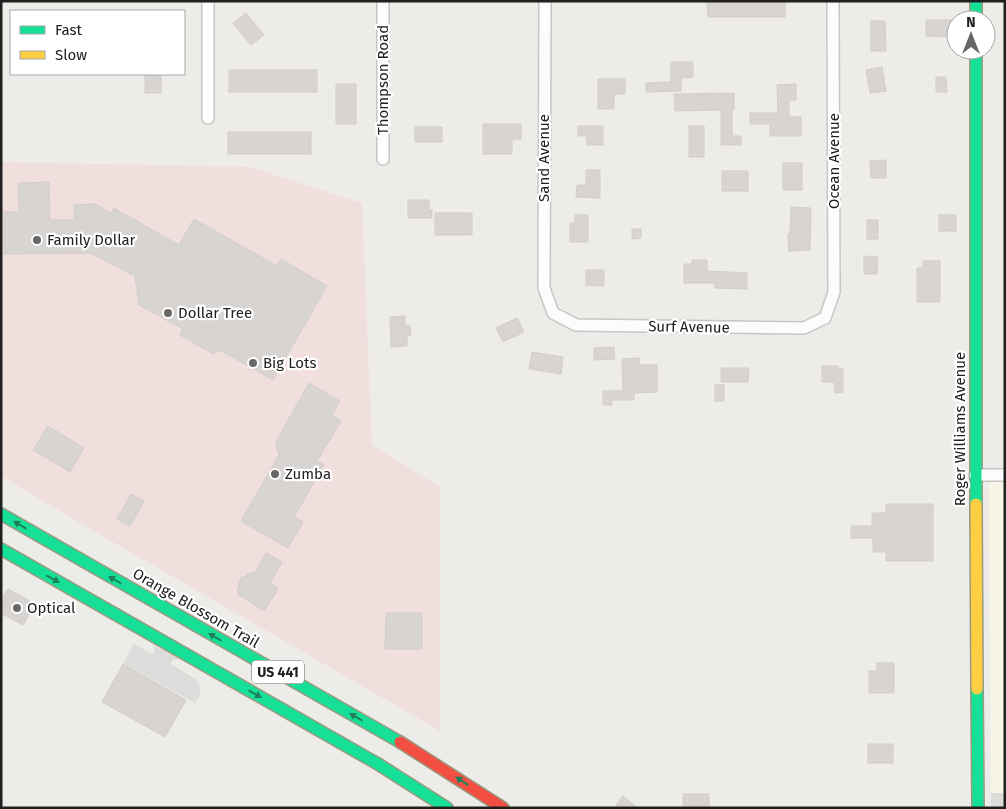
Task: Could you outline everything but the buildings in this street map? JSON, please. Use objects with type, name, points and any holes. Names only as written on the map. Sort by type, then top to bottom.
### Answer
[{"type":"main road","name":"Roger Williams Avenue","points":[[976,60],[975,475],[978,808]]},
{"type":"main road","name":"Orange Blossom Trail","points":[[1,514],[332,720],[378,764],[447,808]]},
{"type":"main road","name":"Orange Blossom Trail","points":[[1,549],[167,644],[332,720],[407,747],[503,808]]},
{"type":"main road","points":[[167,644],[177,623]]},
{"type":"street","points":[[208,1],[208,118]]},
{"type":"street","name":"Thompson Road","points":[[383,1],[383,159]]},
{"type":"street","name":"Sand Avenue","points":[[545,1],[544,288],[553,313]]},
{"type":"street","name":"Ocean Avenue","points":[[825,318],[834,292],[833,1]]},
{"type":"street","name":"Surf Avenue","points":[[553,313],[576,325],[804,328],[825,318]]},
{"type":"street","points":[[975,475],[1005,475]]},
{"type":"shaded area","points":[[1,162],[249,167],[362,203],[372,445],[440,487],[440,731],[1,476]]},
{"type":"shaded area","points":[[989,482],[1005,482],[1005,793],[991,793]]},
{"type":"shaded area","points":[[134,644],[154,655],[154,646],[181,658],[173,660],[171,663],[196,679],[200,687],[200,695],[195,703],[123,663]]},
{"type":"shaded area","points":[[991,793],[1005,793],[1005,808],[991,808]]},
{"type":"traffic: fast","points":[[976,1],[976,10]]},
{"type":"traffic: fast","points":[[976,60],[976,504]]},
{"type":"traffic: fast","points":[[1,514],[400,742]]},
{"type":"traffic: fast","points":[[1,549],[378,764],[447,808]]},
{"type":"traffic: fast","points":[[977,689],[978,808]]},
{"type":"traffic: slow","points":[[976,504],[977,689]]},
{"type":"traffic: jam","points":[[400,742],[503,808]]},
{"type":"place","name":"Family Dollar","points":[[37,240]]},
{"type":"place","name":"Dollar Tree","points":[[168,313]]},
{"type":"place","name":"Big Lots","points":[[253,363]]},
{"type":"place","name":"Zumba","points":[[275,474]]},
{"type":"place","name":"Optical","points":[[17,608]]}]
